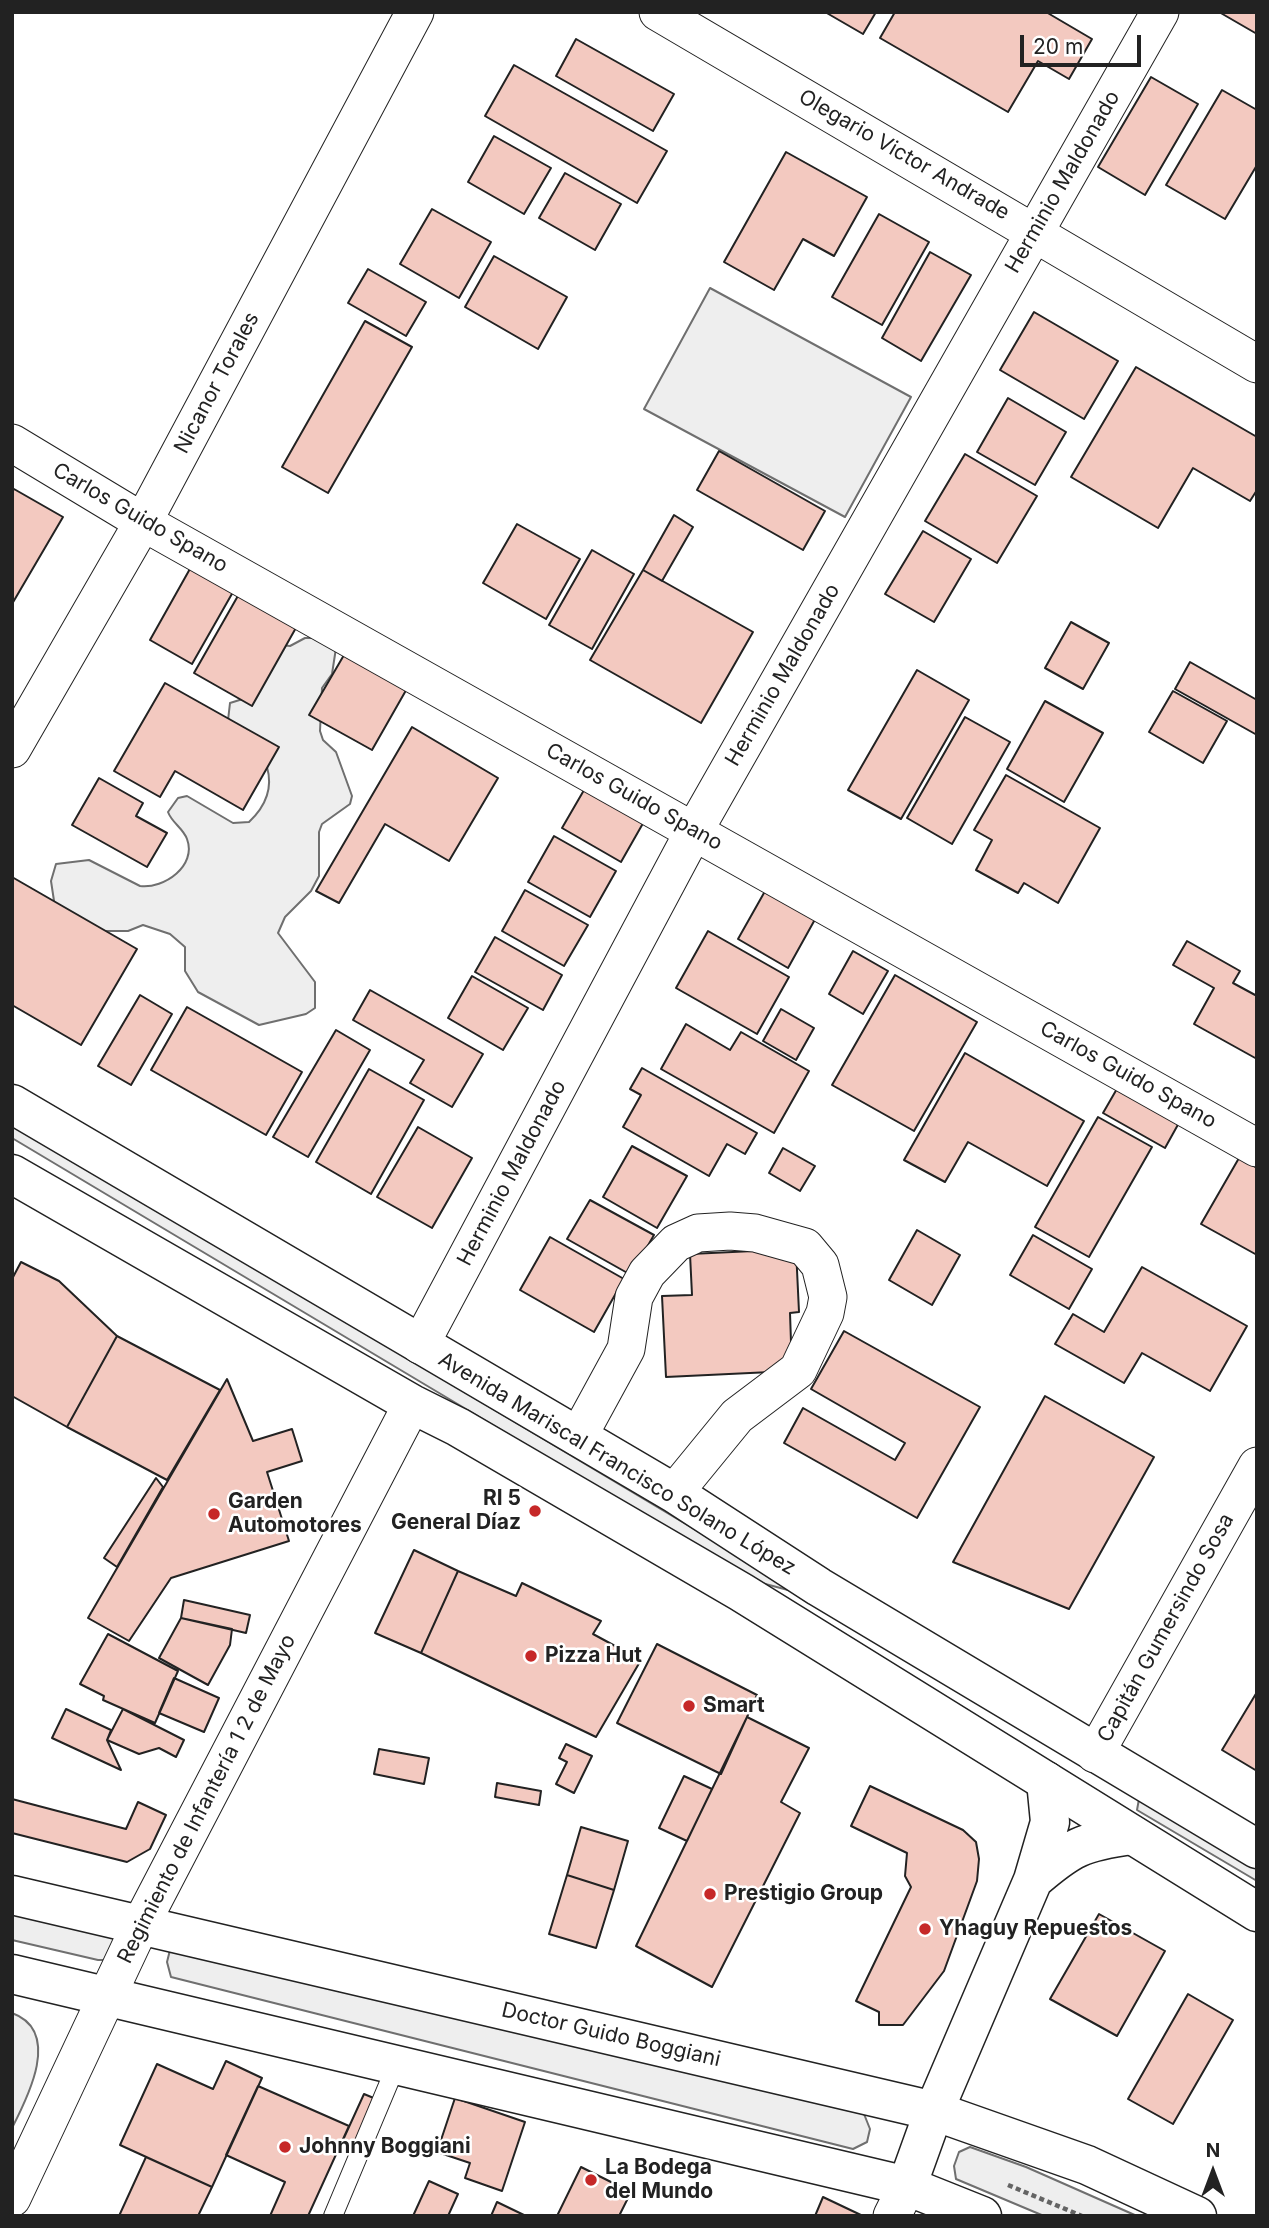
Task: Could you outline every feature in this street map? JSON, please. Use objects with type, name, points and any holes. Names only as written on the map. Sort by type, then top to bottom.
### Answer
[{"type":"main road","name":"Avenida Mariscal Francisco Solano López","points":[[12,1104],[674,1493],[819,1587],[1257,1849]]},
{"type":"main road","points":[[12,1174],[412,1404],[458,1427],[741,1592],[1257,1912]]},
{"type":"main road","points":[[741,1592],[792,1609],[1053,1760],[1078,1760],[1095,1754]]},
{"type":"main road","points":[[900,2201],[933,2111],[1033,1880],[1050,1822],[1046,1781]]},
{"type":"main road","points":[[1033,1880],[1053,1863],[1089,1841],[1132,1835]]},
{"type":"main road","name":"Doctor Guido Boggiani","points":[[12,1895],[933,2111],[1087,2165],[1196,2216]]},
{"type":"main road","points":[[12,1974],[396,2066],[900,2201],[982,2216]]},
{"type":"street","name":"Nicanor Torales","points":[[12,749],[143,522],[415,12]]},
{"type":"street","name":"Olegario Victor Andrade","points":[[658,12],[1257,364]]},
{"type":"street","name":"Herminio Maldonado","points":[[420,1345],[695,831],[1160,12]]},
{"type":"street","name":"Carlos Guido Spano","points":[[12,443],[143,522],[1257,1148]]},
{"type":"street","points":[[578,1437],[626,1349],[634,1297],[647,1273],[676,1242],[698,1233],[730,1231],[755,1233],[805,1247],[820,1265],[828,1297],[819,1328],[798,1370],[737,1416],[674,1493]]},
{"type":"street","name":"Regimiento de Infantería 1 2 de Mayo","points":[[12,2198],[141,1924],[412,1404]]},
{"type":"street","name":"Capitán Gumersindo Sosa","points":[[1095,1754],[1257,1466]]},
{"type":"lane","points":[[333,2216],[396,2066]]},
{"type":"shaded area","points":[[710,288],[911,397],[845,517],[644,409]]},
{"type":"shaded area","points":[[305,638],[323,638],[336,648],[332,674],[322,688],[320,731],[323,740],[336,752],[352,796],[350,804],[322,824],[319,832],[319,876],[311,891],[285,917],[278,933],[315,982],[315,1008],[306,1014],[259,1025],[198,992],[185,971],[185,947],[170,934],[143,925],[128,931],[100,931],[56,914],[51,881],[56,864],[89,860],[140,886],[168,880],[183,867],[189,849],[185,835],[168,812],[178,798],[187,796],[233,823],[249,822],[266,797],[269,775],[267,767],[227,729],[230,703],[246,698],[281,645],[290,646]]},
{"type":"shaded area","points":[[12,1122],[788,1585],[788,1590],[754,1581],[12,1138]]},
{"type":"shaded area","points":[[1139,1799],[1257,1865],[1257,1881],[1137,1810]]},
{"type":"shaded area","points":[[12,1904],[109,1926],[115,1940],[105,1960],[98,1960],[12,1940]]},
{"type":"shaded area","points":[[170,1950],[864,2114],[870,2129],[867,2142],[853,2149],[171,1977],[167,1962]]},
{"type":"shaded area","points":[[12,2013],[27,2022],[35,2034],[38,2049],[32,2083],[12,2128]]},
{"type":"shaded area","points":[[970,2147],[1026,2167],[1137,2216],[1044,2216],[956,2179],[954,2166],[959,2152]]},
{"type":"building","points":[[825,12],[876,12],[863,34]]},
{"type":"building","points":[[895,12],[1046,12],[1092,39],[1069,79],[1038,61],[1008,112],[880,38]]},
{"type":"building","points":[[1219,12],[1257,12],[1257,34]]},
{"type":"building","points":[[576,39],[674,94],[653,131],[556,76]]},
{"type":"building","points":[[514,65],[667,151],[637,203],[485,116]]},
{"type":"building","points":[[1151,77],[1198,104],[1145,195],[1098,167]]},
{"type":"building","points":[[1222,90],[1257,110],[1257,165],[1225,219],[1166,185]]},
{"type":"building","points":[[494,136],[551,168],[524,214],[468,182]]},
{"type":"building","points":[[786,152],[867,197],[834,256],[803,239],[774,290],[724,262]]},
{"type":"building","points":[[565,173],[621,204],[595,250],[539,218]]},
{"type":"building","points":[[432,209],[491,242],[459,298],[400,264]]},
{"type":"building","points":[[879,214],[929,242],[882,325],[832,297]]},
{"type":"building","points":[[930,252],[971,275],[921,361],[882,338]]},
{"type":"building","points":[[494,256],[567,297],[538,349],[465,307]]},
{"type":"building","points":[[368,269],[426,302],[406,336],[348,303]]},
{"type":"building","points":[[1034,312],[1118,361],[1084,419],[1000,370]]},
{"type":"building","points":[[365,321],[412,347],[328,493],[282,467]]},
{"type":"building","points":[[1136,367],[1257,437],[1257,490],[1250,501],[1193,468],[1158,528],[1071,477]]},
{"type":"building","points":[[1008,398],[1066,432],[1035,485],[977,452]]},
{"type":"building","points":[[719,451],[825,511],[803,550],[697,490]]},
{"type":"building","points":[[965,454],[1037,496],[997,563],[925,521]]},
{"type":"building","points":[[14,489],[63,517],[12,604],[12,492]]},
{"type":"building","points":[[674,515],[693,527],[662,581],[643,570]]},
{"type":"building","points":[[517,524],[580,559],[546,619],[483,583]]},
{"type":"building","points":[[923,531],[971,559],[934,622],[885,594]]},
{"type":"building","points":[[592,550],[634,574],[592,649],[549,625]]},
{"type":"building","points":[[191,567],[233,592],[192,664],[150,640]]},
{"type":"building","points":[[643,570],[753,632],[701,723],[590,660]]},
{"type":"building","points":[[239,594],[297,626],[252,706],[194,673]]},
{"type":"building","points":[[1071,622],[1109,643],[1083,689],[1045,668]]},
{"type":"building","points":[[351,643],[413,678],[372,750],[309,715]]},
{"type":"building","points":[[1190,662],[1257,700],[1257,735],[1175,689]]},
{"type":"building","points":[[917,670],[969,700],[901,819],[848,790]]},
{"type":"building","points":[[165,683],[279,747],[243,810],[175,771],[160,797],[114,771]]},
{"type":"building","points":[[1173,691],[1227,721],[1203,763],[1149,732]]},
{"type":"building","points":[[1045,701],[1103,733],[1064,802],[1007,769]]},
{"type":"building","points":[[965,717],[1010,742],[952,844],[907,818]]},
{"type":"building","points":[[412,727],[498,778],[449,861],[385,824],[339,903],[316,891]]},
{"type":"building","points":[[1006,775],[1100,828],[1058,903],[1024,883],[1018,893],[976,870],[992,840],[974,830]]},
{"type":"building","points":[[99,778],[143,803],[136,816],[167,833],[147,867],[72,825]]},
{"type":"building","points":[[591,778],[650,811],[621,862],[562,828]]},
{"type":"building","points":[[554,836],[616,871],[590,917],[528,882]]},
{"type":"building","points":[[12,877],[137,949],[81,1045],[12,1005]]},
{"type":"building","points":[[773,877],[823,905],[788,968],[738,939]]},
{"type":"building","points":[[525,890],[588,925],[564,966],[502,931]]},
{"type":"building","points":[[708,931],[789,977],[757,1034],[676,988]]},
{"type":"building","points":[[495,937],[562,975],[543,1010],[475,972]]},
{"type":"building","points":[[1187,941],[1240,971],[1233,983],[1257,996],[1257,1059],[1194,1024],[1214,988],[1173,965]]},
{"type":"building","points":[[853,951],[888,971],[863,1014],[829,994]]},
{"type":"building","points":[[895,975],[977,1022],[914,1131],[832,1085]]},
{"type":"building","points":[[472,976],[528,1008],[503,1050],[448,1018]]},
{"type":"building","points":[[370,990],[483,1054],[452,1107],[410,1083],[424,1060],[353,1020]]},
{"type":"building","points":[[140,995],[172,1014],[131,1085],[98,1066]]},
{"type":"building","points":[[187,1007],[302,1072],[266,1135],[151,1070]]},
{"type":"building","points":[[781,1009],[814,1028],[796,1060],[763,1041]]},
{"type":"building","points":[[686,1024],[730,1050],[741,1032],[809,1071],[774,1133],[661,1069]]},
{"type":"building","points":[[336,1030],[370,1050],[308,1157],[273,1137]]},
{"type":"building","points":[[965,1053],[1084,1121],[1047,1186],[968,1142],[945,1182],[904,1160]]},
{"type":"building","points":[[642,1068],[757,1133],[745,1154],[727,1144],[709,1176],[623,1127],[641,1095],[630,1089]]},
{"type":"building","points":[[369,1069],[424,1100],[371,1194],[316,1162]]},
{"type":"building","points":[[1118,1087],[1180,1121],[1165,1148],[1103,1113]]},
{"type":"building","points":[[1098,1117],[1152,1147],[1089,1257],[1035,1227]]},
{"type":"building","points":[[418,1127],[472,1158],[432,1228],[377,1197]]},
{"type":"building","points":[[632,1146],[687,1176],[657,1228],[603,1197]]},
{"type":"building","points":[[783,1148],[815,1166],[800,1191],[769,1173]]},
{"type":"building","points":[[1239,1158],[1257,1168],[1257,1255],[1201,1224]]},
{"type":"building","points":[[590,1200],[654,1235],[631,1275],[567,1239]]},
{"type":"building","points":[[917,1230],[960,1255],[932,1305],[889,1280]]},
{"type":"building","points":[[1033,1235],[1092,1269],[1069,1309],[1010,1275]]},
{"type":"building","points":[[550,1237],[624,1279],[594,1332],[520,1290]]},
{"type":"building","points":[[796,1249],[799,1312],[790,1313],[792,1371],[666,1377],[662,1296],[692,1295],[690,1254]]},
{"type":"building","points":[[21,1262],[59,1281],[117,1336],[67,1427],[12,1396],[12,1279]]},
{"type":"building","points":[[1142,1267],[1247,1326],[1210,1391],[1142,1353],[1124,1383],[1055,1344],[1073,1314],[1104,1332]]},
{"type":"building","points":[[844,1331],[980,1407],[917,1518],[784,1443],[803,1408],[895,1460],[905,1443],[811,1389]]},
{"type":"building","points":[[117,1336],[220,1390],[167,1480],[67,1427]]},
{"type":"building","name":"Garden Automotores","points":[[227,1379],[253,1441],[292,1429],[302,1461],[267,1472],[289,1541],[171,1578],[129,1641],[88,1618]]},
{"type":"building","points":[[1045,1396],[1154,1457],[1069,1609],[953,1562]]},
{"type":"building","points":[[156,1478],[163,1487],[117,1567],[104,1558]]},
{"type":"building","points":[[414,1550],[458,1571],[421,1653],[375,1633]]},
{"type":"building","name":"Pizza Hut","points":[[458,1571],[516,1596],[522,1583],[601,1621],[593,1634],[641,1660],[596,1737],[421,1653]]},
{"type":"building","points":[[184,1600],[250,1615],[246,1633],[181,1618]]},
{"type":"building","points":[[181,1618],[232,1629],[230,1645],[208,1685],[159,1658]]},
{"type":"building","points":[[108,1634],[178,1671],[155,1723],[103,1700],[104,1696],[80,1684]]},
{"type":"building","name":"Smart","points":[[657,1644],[757,1695],[721,1774],[617,1723]]},
{"type":"building","points":[[174,1678],[219,1698],[204,1732],[159,1713]]},
{"type":"building","points":[[1257,1692],[1257,1771],[1222,1750]]},
{"type":"building","points":[[66,1709],[111,1730],[107,1740],[121,1770],[52,1738]]},
{"type":"building","points":[[123,1709],[184,1740],[176,1757],[159,1748],[139,1754],[107,1740]]},
{"type":"building","name":"Prestigio Group","points":[[747,1717],[809,1748],[781,1802],[800,1813],[712,1987],[636,1946]]},
{"type":"building","points":[[566,1744],[592,1756],[574,1793],[556,1784],[567,1762],[559,1758]]},
{"type":"building","points":[[379,1749],[429,1758],[424,1784],[374,1774]]},
{"type":"building","points":[[684,1776],[712,1789],[687,1841],[659,1828]]},
{"type":"building","points":[[497,1783],[541,1791],[539,1805],[495,1797]]},
{"type":"building","name":"Yhaguy Repuestos","points":[[870,1786],[963,1830],[976,1842],[979,1859],[977,1881],[944,1971],[903,2025],[879,2025],[879,2012],[856,2001],[911,1887],[905,1876],[907,1853],[851,1826]]},
{"type":"building","points":[[12,1799],[126,1829],[138,1802],[166,1815],[150,1849],[127,1862],[12,1833]]},
{"type":"building","points":[[581,1827],[628,1841],[614,1890],[567,1875]]},
{"type":"building","points":[[567,1875],[614,1890],[596,1948],[549,1934]]},
{"type":"building","points":[[1099,1914],[1165,1951],[1117,2036],[1050,1999]]},
{"type":"building","points":[[1188,1994],[1233,2020],[1173,2124],[1128,2099]]},
{"type":"building","points":[[226,2061],[262,2078],[212,2187],[120,2145],[157,2064],[213,2089]]},
{"type":"building","name":"Johnny Boggiani","points":[[258,2086],[349,2126],[308,2216],[270,2216],[285,2182],[226,2155]]},
{"type":"building","points":[[364,2094],[376,2099],[355,2145],[343,2140]]},
{"type":"building","points":[[455,2098],[525,2122],[502,2191],[465,2178],[470,2163],[437,2152]]},
{"type":"building","points":[[146,2157],[212,2187],[198,2216],[119,2216]]},
{"type":"building","name":"La Bodega del Mundo","points":[[581,2167],[631,2192],[619,2216],[557,2216]]},
{"type":"building","points":[[429,2181],[458,2194],[448,2216],[413,2216]]},
{"type":"building","points":[[823,2197],[863,2216],[815,2216]]},
{"type":"building","points":[[497,2202],[526,2216],[491,2216]]},
{"type":"place","name":"RI 5 General Díaz","points":[[535,1511]]},
{"type":"place","name":"Garden Automotores","points":[[214,1514]]},
{"type":"place","name":"Pizza Hut","points":[[531,1656]]},
{"type":"place","name":"Smart","points":[[689,1706]]},
{"type":"place","name":"Prestigio Group","points":[[710,1894]]},
{"type":"place","name":"Yhaguy Repuestos","points":[[925,1929]]},
{"type":"place","name":"Johnny Boggiani","points":[[285,2147]]},
{"type":"place","name":"La Bodega del Mundo","points":[[591,2180]]}]
